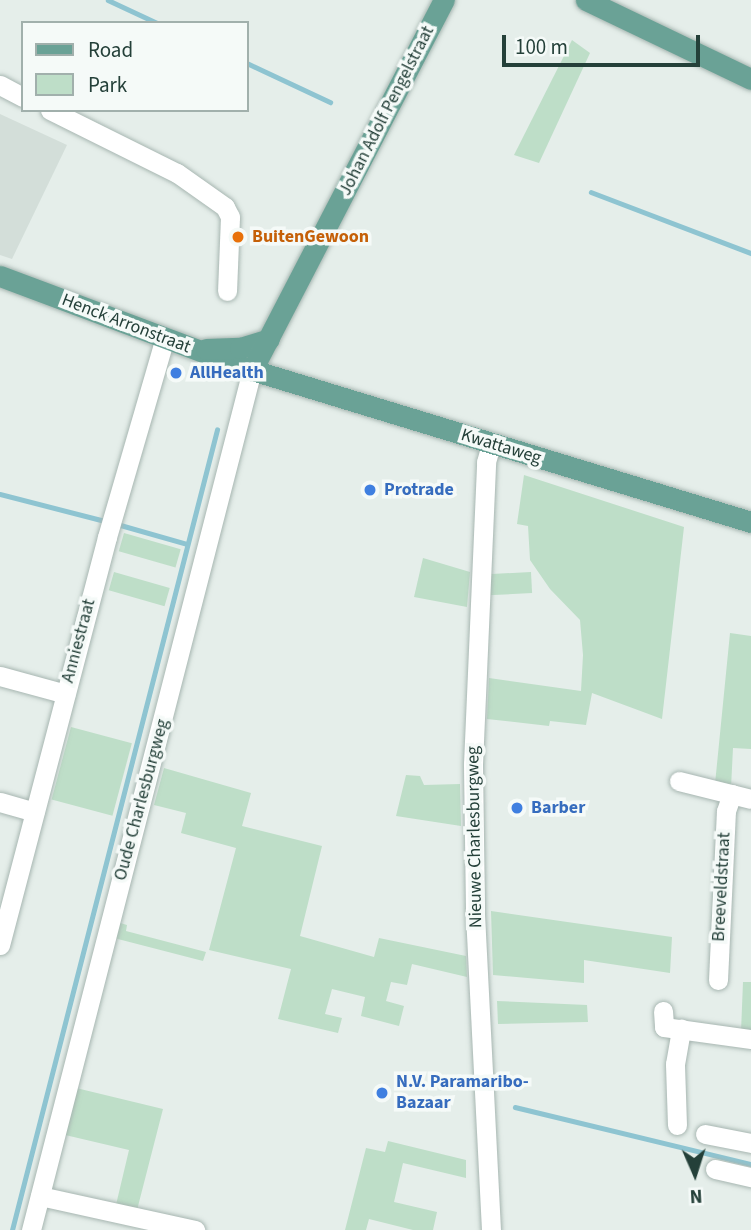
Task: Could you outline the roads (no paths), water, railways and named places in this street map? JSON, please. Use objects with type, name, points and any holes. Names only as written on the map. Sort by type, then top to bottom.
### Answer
[{"type":"main road","name":"Johan Adolf Pengelstraat","points":[[252,370],[444,0]]},
{"type":"main road","points":[[586,0],[751,79]]},
{"type":"main road","name":"Henck Arronstraat","points":[[0,276],[252,370]]},
{"type":"main road","points":[[190,348],[240,348],[269,339]]},
{"type":"main road","name":"Kwattaweg","points":[[252,370],[751,522]]},
{"type":"street","points":[[0,85],[21,96]]},
{"type":"street","points":[[54,112],[177,173],[225,207],[230,217],[227,291]]},
{"type":"street","name":"Anniestraat","points":[[0,945],[107,537],[165,338]]},
{"type":"street","name":"Oude Charlesburgweg","points":[[32,1230],[252,370]]},
{"type":"street","name":"Nieuwe Charlesburgweg","points":[[491,444],[486,462],[473,764],[475,909],[491,1230]]},
{"type":"street","points":[[0,676],[65,694]]},
{"type":"street","points":[[679,781],[742,797]]},
{"type":"street","name":"Breeveldstraat","points":[[718,980],[726,811],[742,797]]},
{"type":"street","points":[[0,802],[35,811]]},
{"type":"street","points":[[663,1011],[664,1027],[751,1038]]},
{"type":"street","points":[[677,1125],[675,1064],[681,1029]]},
{"type":"street","points":[[705,1134],[751,1143]]},
{"type":"street","points":[[715,1169],[751,1177]]},
{"type":"street","points":[[40,1196],[195,1230]]},
{"type":"waterway","points":[[108,0],[153,21]]},
{"type":"waterway","points":[[248,63],[330,102]]},
{"type":"waterway","points":[[591,192],[751,253]]},
{"type":"waterway","points":[[12,1230],[217,430]]},
{"type":"waterway","points":[[0,494],[105,521]]},
{"type":"waterway","points":[[117,524],[187,544]]},
{"type":"waterway","points":[[515,1107],[751,1164]]},
{"type":"place","name":"BuitenGewoon","points":[[238,237]]},
{"type":"place","name":"AllHealth","points":[[176,373]]},
{"type":"place","name":"Protrade","points":[[370,490]]},
{"type":"place","name":"Barber","points":[[517,808]]},
{"type":"place","name":"N.V. Paramaribo- Bazaar","points":[[382,1093]]}]
